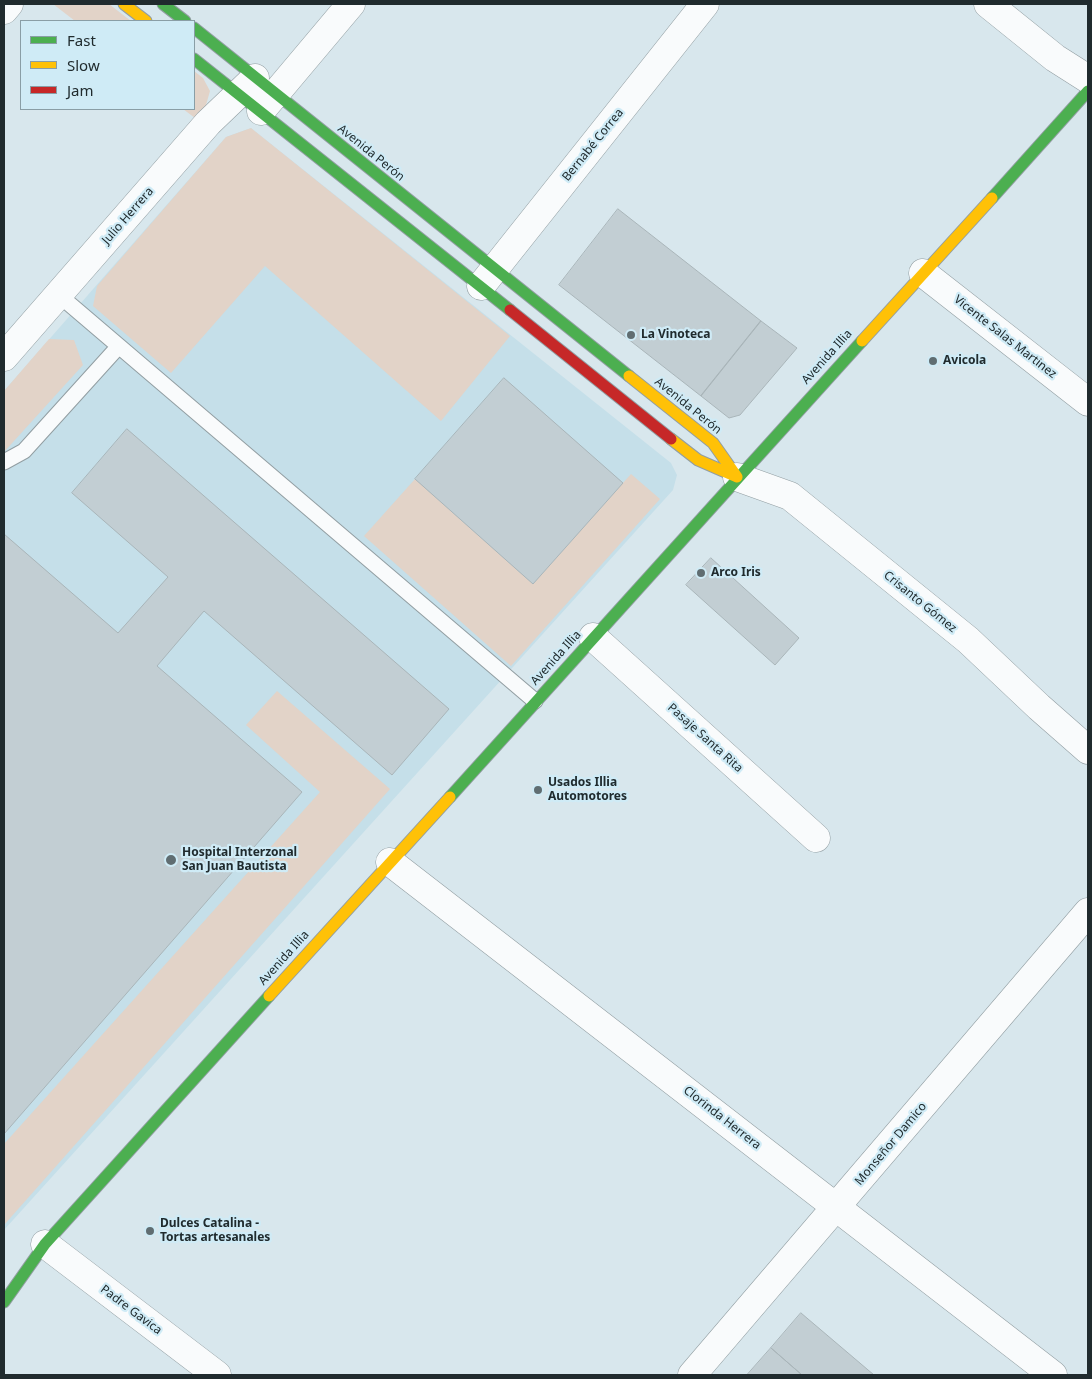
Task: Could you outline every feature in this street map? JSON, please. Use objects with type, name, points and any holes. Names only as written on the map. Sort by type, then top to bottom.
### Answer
[{"type":"main road","points":[[124,4],[145,20]]},
{"type":"main road","points":[[163,4],[184,20]]},
{"type":"main road","name":"Avenida Perón","points":[[195,29],[247,86],[488,278],[698,460],[737,477]]},
{"type":"main road","name":"Avenida Perón","points":[[195,60],[247,86],[488,278],[713,443],[737,477]]},
{"type":"main road","name":"Avenida Illia","points":[[4,1280],[45,1244],[1088,91]]},
{"type":"main road","name":"Avenida Illia","points":[[4,1302],[45,1244]]},
{"type":"street","points":[[4,10],[9,4]]},
{"type":"street","points":[[268,103],[351,4]]},
{"type":"street","name":"Bernabé Correa","points":[[488,278],[705,4]]},
{"type":"street","points":[[988,4],[1056,58],[1088,79]]},
{"type":"street","name":"Julio Herrera","points":[[4,357],[208,123],[247,86]]},
{"type":"street","name":"Vicente Salas Martinez","points":[[923,272],[1088,402]]},
{"type":"street","name":"Crisanto Gómez","points":[[737,477],[790,496],[968,640],[1038,708],[1088,750]]},
{"type":"street","name":"Pasaje Santa Rita","points":[[593,637],[816,838]]},
{"type":"street","name":"Clorinda Herrera","points":[[390,862],[1054,1375]]},
{"type":"street","name":"Monseñor Damico","points":[[692,1375],[1088,912]]},
{"type":"street","name":"Padre Gavica","points":[[45,1244],[217,1375]]},
{"type":"lane","points":[[59,294],[535,701]]},
{"type":"lane","points":[[4,462],[24,451],[119,346]]},
{"type":"shaded area","points":[[53,4],[109,4],[130,20],[74,20]]},
{"type":"shaded area","points":[[195,72],[203,78],[210,91],[206,105],[195,118],[184,110],[195,110]]},
{"type":"shaded area","name":"Hospital Interzonal San Juan Bautista","points":[[251,128],[671,463],[677,475],[673,490],[4,1230],[4,391],[226,137]]},
{"type":"shaded area","points":[[251,128],[510,336],[441,421],[265,266],[171,373],[93,306],[97,286],[226,137]]},
{"type":"shaded area","points":[[49,339],[74,340],[83,365],[4,452],[4,391]]},
{"type":"shaded area","points":[[631,474],[660,499],[511,666],[364,536],[415,479],[533,584]]},
{"type":"shaded area","points":[[277,691],[390,789],[4,1225],[4,1144],[320,792],[246,725]]},
{"type":"building","points":[[618,209],[761,321],[701,396],[559,285]]},
{"type":"building","points":[[761,321],[797,348],[740,415],[729,418],[701,396]]},
{"type":"building","points":[[504,378],[623,483],[533,584],[415,479]]},
{"type":"building","points":[[127,429],[449,709],[392,775],[204,611],[157,666],[302,792],[4,1134],[4,534],[118,633],[168,577],[72,493]]},
{"type":"building","points":[[711,558],[799,638],[775,665],[686,585]]},
{"type":"building","points":[[801,1313],[874,1375],[802,1375],[771,1348]]},
{"type":"building","points":[[771,1348],[802,1375],[747,1375]]},
{"type":"traffic: fast","points":[[163,4],[184,20]]},
{"type":"traffic: fast","points":[[195,29],[629,376]]},
{"type":"traffic: fast","points":[[195,60],[510,310]]},
{"type":"traffic: fast","points":[[992,198],[1088,91]]},
{"type":"traffic: fast","points":[[450,797],[862,341]]},
{"type":"traffic: fast","points":[[4,1302],[45,1244],[269,996]]},
{"type":"traffic: slow","points":[[124,4],[145,20]]},
{"type":"traffic: slow","points":[[862,341],[992,198]]},
{"type":"traffic: slow","points":[[629,376],[713,443],[737,477]]},
{"type":"traffic: slow","points":[[671,439],[698,460],[737,477]]},
{"type":"traffic: slow","points":[[269,996],[450,797]]},
{"type":"traffic: jam","points":[[510,310],[671,439]]},
{"type":"place","name":"La Vinoteca","points":[[631,335]]},
{"type":"place","name":"Avicola","points":[[933,361]]},
{"type":"place","name":"Arco Iris","points":[[701,573]]},
{"type":"place","name":"Usados Illia Automotores","points":[[538,790]]},
{"type":"place","name":"Hospital Interzonal San Juan Bautista","points":[[171,860]]},
{"type":"place","name":"Dulces Catalina - Tortas artesanales","points":[[150,1231]]}]
